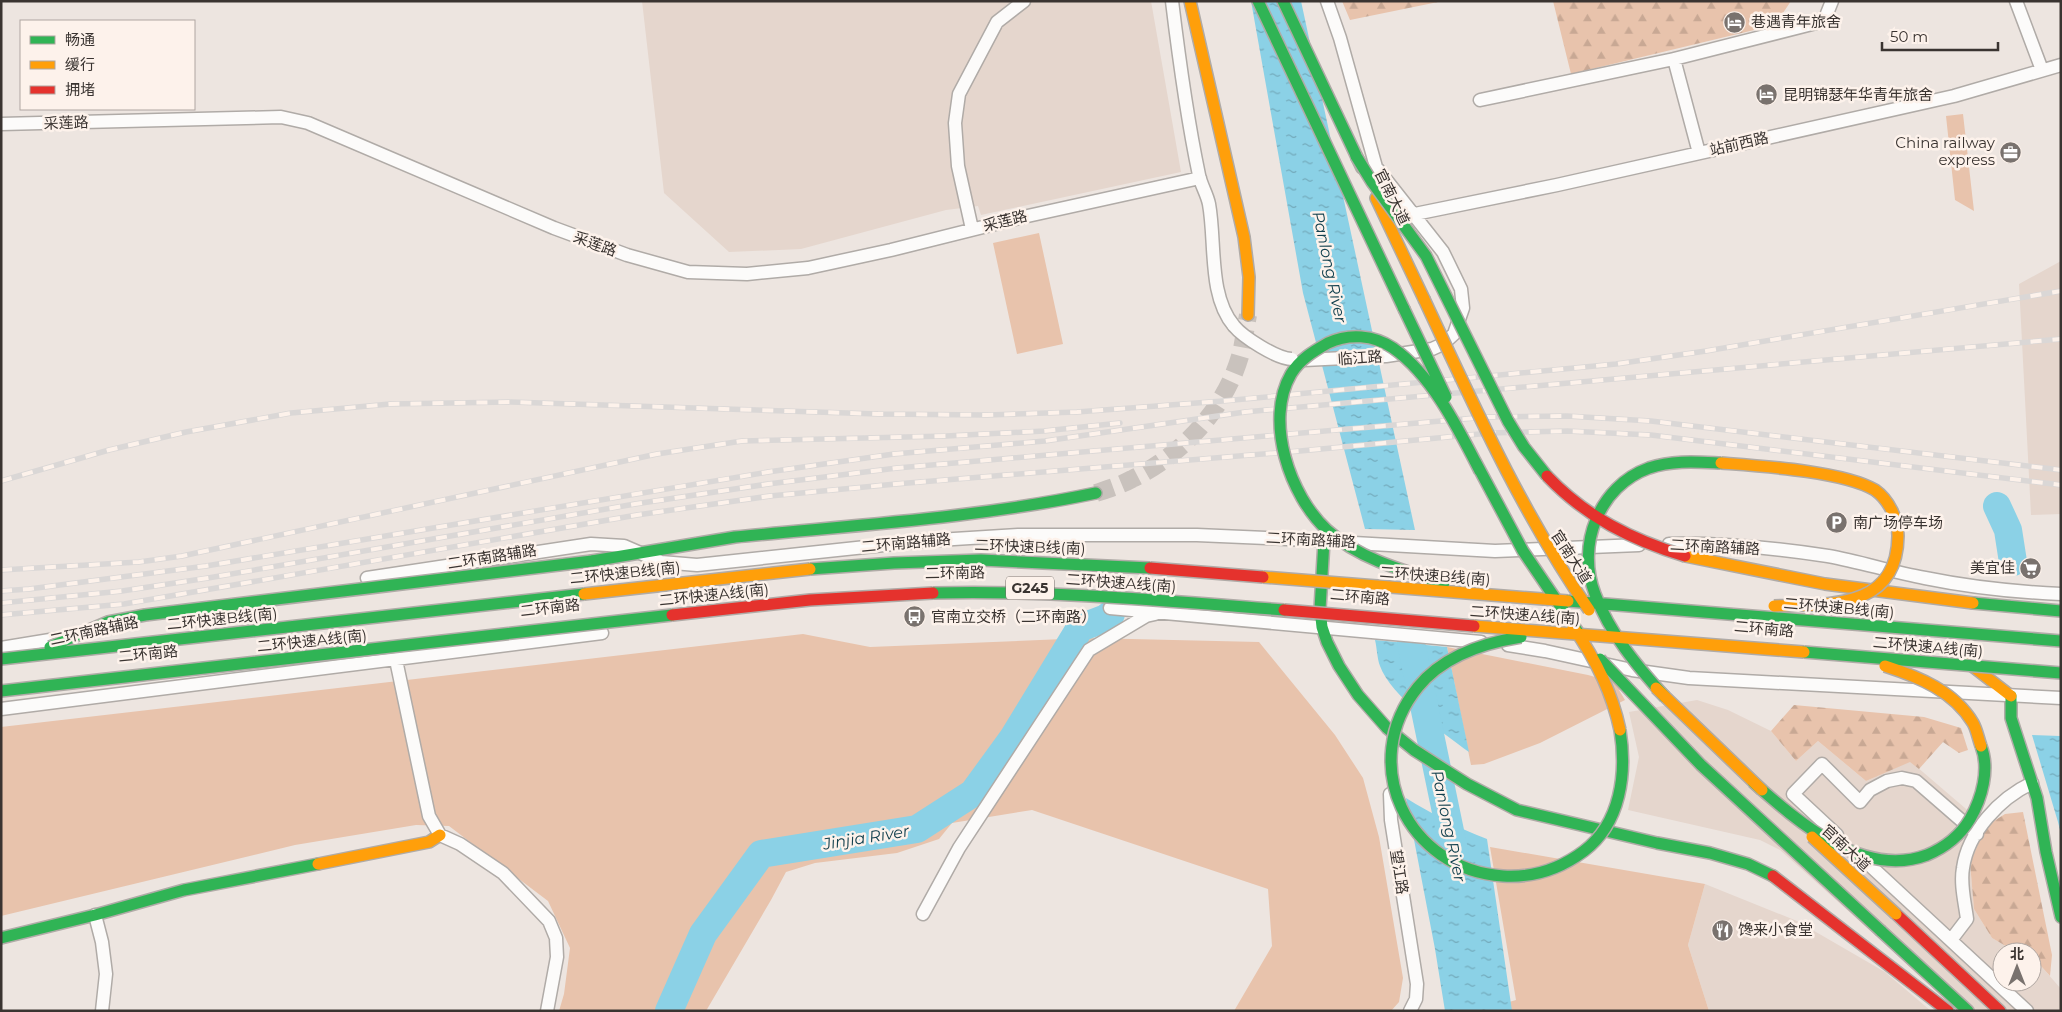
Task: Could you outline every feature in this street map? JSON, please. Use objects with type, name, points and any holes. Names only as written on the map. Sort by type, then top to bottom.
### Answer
[{"type":"main road","points":[[1190,1],[1244,237],[1249,277],[1248,315]]},
{"type":"main road","points":[[1258,1],[1480,471],[1512,534],[1560,608],[1568,619],[1575,629],[1580,636],[1586,644],[1594,658],[1608,692],[1620,731],[1623,774],[1621,794],[1615,812],[1606,829],[1594,844],[1578,857],[1558,867],[1534,874],[1510,877],[1486,875],[1465,869],[1445,859],[1428,846],[1406,818],[1395,793],[1391,773],[1395,734],[1400,717],[1416,690],[1435,670],[1446,663],[1487,645],[1537,635],[1559,634],[1570,634],[1575,634],[1581,634],[1592,635]]},
{"type":"main road","name":"官南大道","points":[[1283,1],[1500,461],[1532,523],[1561,570],[1598,622],[1628,658],[1665,697],[1753,782],[2000,1011]]},
{"type":"main road","points":[[1356,156],[1372,183],[1410,231],[1426,256],[1487,382],[1522,447],[1550,482],[1578,506],[1611,528],[1628,538],[1665,551],[1807,581],[1949,602],[2058,611]]},
{"type":"main road","points":[[1480,471],[1458,431],[1432,391],[1410,362],[1385,344],[1358,336],[1331,341],[1305,358],[1286,386],[1281,405],[1280,427],[1285,460],[1296,491],[1315,518],[1333,535],[1356,550],[1373,558],[1442,582],[1495,594],[1550,600]]},
{"type":"main road","points":[[1640,607],[1764,607],[1840,602],[1857,599],[1870,594],[1882,585],[1892,571],[1898,551],[1896,519],[1892,510],[1881,496],[1864,485],[1842,479],[1786,471],[1723,464],[1680,462],[1647,469],[1620,485],[1600,508],[1594,523],[1588,558],[1591,582],[1600,607],[1613,631],[1634,661],[1665,697]]},
{"type":"main road","points":[[1,659],[46,648],[108,622],[145,615],[592,561],[735,537],[805,529],[950,518],[1056,503],[1096,493]]},
{"type":"main road","points":[[1324,541],[1320,609],[1322,627],[1332,653],[1347,680],[1371,712],[1414,750],[1467,784],[1517,810],[1657,843],[1710,852],[1748,864],[1776,877],[1948,1011]]},
{"type":"main road","name":"二环快速B线(南)","points":[[1,659],[708,578],[807,568],[897,562],[980,560],[1081,563],[2061,641]]},
{"type":"main road","name":"二环南路","points":[[1,663],[617,593],[862,568],[972,564],[1063,567],[1321,586],[2061,646]]},
{"type":"main road","name":"二环南路","points":[[1,686],[610,616],[855,592],[940,588],[1020,588],[1116,592],[2061,668]]},
{"type":"main road","points":[[2028,591],[2058,611]]},
{"type":"main road","name":"二环快速A线(南)","points":[[1,691],[740,607],[856,597],[940,593],[1020,593],[1106,597],[2061,673]]},
{"type":"main road","points":[[1560,608],[1594,654],[1663,726],[1968,1011]]},
{"type":"main road","points":[[1753,782],[1779,805],[1811,828],[1849,849],[1882,860],[1915,858],[1943,847],[1966,828],[1980,802],[1985,774],[1982,746],[1971,721],[1953,699],[1930,684],[1881,665],[1841,657],[1788,651]]},
{"type":"main road","points":[[1966,660],[2011,696],[2011,718],[2037,798],[2046,852],[2061,917]]},
{"type":"main road","points":[[1,938],[95,915],[184,890],[429,842],[440,835]]},
{"type":"street","points":[[972,229],[958,166],[955,123],[959,94],[997,22],[1024,1]]},
{"type":"street","name":"临江路","points":[[1172,1],[1178,51],[1200,178],[1209,203],[1218,289],[1225,316],[1234,326],[1274,354],[1286,360],[1327,360],[1386,356],[1432,349],[1443,344],[1454,334],[1463,308],[1461,289],[1443,252],[1415,214],[1381,174],[1372,156],[1340,38],[1327,1]]},
{"type":"street","points":[[1480,100],[1674,59],[1824,20],[1832,1]]},
{"type":"street","points":[[2016,1],[2042,70]]},
{"type":"street","points":[[1674,59],[1699,154]]},
{"type":"street","name":"站前西路","points":[[1415,214],[1699,154],[1954,96],[2061,64]]},
{"type":"street","name":"采莲路","points":[[1,124],[280,117],[308,123],[554,228],[627,255],[688,272],[747,274],[808,268],[1200,178]]},
{"type":"street","name":"二环南路辅路","points":[[1,648],[62,638],[293,591],[564,546],[611,544],[624,546],[661,562],[697,565],[922,541],[1010,536],[1197,535],[1495,551],[1674,544],[1755,548],[1830,557],[1924,578],[2061,594]]},
{"type":"street","points":[[1,709],[718,620],[935,603],[1026,603],[1164,613],[1520,646],[1632,670],[1689,678],[2061,698]]},
{"type":"street","points":[[923,914],[959,848],[1089,650],[1146,616],[1164,613]]},
{"type":"street","points":[[396,660],[430,816],[440,835],[460,844],[503,873],[549,920],[556,938],[557,957],[547,1011]]},
{"type":"street","name":"望江路","points":[[1394,734],[1394,762],[1390,785],[1391,820],[1417,984],[1416,999],[1410,1011]]},
{"type":"street","points":[[1977,834],[1916,781],[1902,778],[1886,781],[1870,790],[1860,802],[1822,764],[1793,794],[2027,1011]]},
{"type":"street","points":[[1951,940],[1967,919],[1963,869],[1969,846],[1993,812],[2019,789],[2032,782]]},
{"type":"street","points":[[95,915],[102,942],[106,974],[102,1011]]},
{"type":"shaded area","points":[[642,1],[1151,1],[1181,172],[981,215],[978,206],[946,210],[801,249],[729,252],[664,193]]},
{"type":"shaded area","points":[[2061,261],[2061,514],[2031,515],[2019,284]]},
{"type":"shaded area","points":[[1697,700],[1728,710],[1771,731],[1796,761],[1818,741],[1866,781],[1910,761],[1986,826],[1970,863],[1974,909],[1992,938],[1999,942],[1992,942],[1992,992],[2042,992],[2042,967],[2061,989],[2061,1011],[1960,1011],[1780,850],[1760,840],[1628,810],[1639,757],[1629,712]]},
{"type":"shaded area","points":[[1705,884],[1797,921],[1885,972],[1931,1011],[1709,1011],[1688,945]]},
{"type":"green space","points":[[1342,1],[1443,1],[1350,20]]},
{"type":"green space","points":[[1553,1],[1791,1],[1775,25],[1571,74]]},
{"type":"green space","points":[[1963,114],[1974,211],[1955,200],[1946,116]]},
{"type":"green space","points":[[1039,233],[1063,344],[1017,354],[993,243]]},
{"type":"green space","points":[[803,634],[870,647],[1088,638],[1259,642],[1335,735],[1363,778],[1379,837],[1403,978],[1399,1002],[1391,1011],[1234,1011],[1272,946],[1268,889],[1032,810],[952,823],[939,839],[897,853],[815,863],[786,872],[706,1011],[559,1011],[564,994],[570,948],[548,901],[449,826],[416,825],[295,845],[1,916],[1,727]]},
{"type":"green space","points":[[1447,647],[1588,675],[1628,686],[1619,690],[1625,700],[1540,743],[1484,764],[1471,765]]},
{"type":"green space","points":[[1794,705],[1924,717],[1961,728],[1968,750],[1959,753],[1943,742],[1919,769],[1910,762],[1866,781],[1818,741],[1796,761],[1771,731]]},
{"type":"green space","points":[[2023,812],[2052,955],[2050,976],[2042,967],[2042,942],[1999,942],[1992,938],[1974,909],[1970,863],[1986,826],[2005,814]]},
{"type":"green space","points":[[1490,847],[1705,884],[1688,945],[1709,1011],[1478,1011],[1516,1000]]},
{"type":"water","points":[[1251,1],[1301,1],[1415,530],[1365,529],[1303,293]]},
{"type":"water","points":[[1375,640],[1447,647],[1469,752],[1419,713],[1395,689],[1380,666]]},
{"type":"water","points":[[2032,735],[2060,736],[2061,834],[2058,822]]},
{"type":"water","points":[[1406,798],[1445,820],[1487,839],[1512,1011],[1445,1011]]},
{"type":"waterway","points":[[1997,506],[2008,530],[2013,562]]},
{"type":"waterway","name":"Jinjia River","points":[[669,1011],[703,934],[761,854],[917,829],[973,793],[1013,738],[1080,628],[1106,618],[1111,614]]},
{"type":"waterway","name":"Panlong River","points":[[1411,643],[1456,860]]},
{"type":"tunnel","points":[[1096,493],[1123,483],[1151,469],[1186,442],[1201,426],[1215,409],[1235,370],[1242,349],[1248,315]]},
{"type":"railway","points":[[1,481],[109,450],[186,432],[291,413],[390,404],[511,402],[878,414],[987,415],[1077,412],[1223,401],[1616,364],[1706,351],[2061,291]]},
{"type":"railway","points":[[1,591],[206,566],[768,472],[894,454],[1045,441],[1245,412],[2061,339]]},
{"type":"railway","points":[[1,603],[122,591],[208,578],[635,504],[768,484],[897,468],[1487,417],[1567,416],[1651,421],[2061,470]]},
{"type":"railway","points":[[1,570],[139,562],[182,556],[657,454],[742,441],[946,436],[1044,431],[1120,423]]},
{"type":"railway","points":[[1,615],[124,604],[637,515],[770,496],[1490,433],[1567,431],[1651,435],[2061,485]]},
{"type":"traffic: fast","points":[[1258,1],[1404,309]]},
{"type":"traffic: fast","points":[[1283,1],[1362,168]]},
{"type":"traffic: fast","points":[[1356,156],[1372,182],[1426,256],[1508,421],[1524,447],[1547,476]]},
{"type":"traffic: fast","points":[[1404,309],[1446,397]]},
{"type":"traffic: fast","points":[[1444,583],[1398,569],[1353,549],[1327,530],[1314,515],[1302,498],[1292,478],[1285,457],[1281,435],[1280,413],[1283,393],[1291,374],[1308,356],[1336,340],[1361,337],[1378,340],[1386,344],[1407,359],[1432,388],[1454,421],[1480,471]]},
{"type":"traffic: fast","points":[[1475,461],[1523,551],[1580,635]]},
{"type":"traffic: fast","points":[[1665,697],[1625,649],[1601,609],[1590,575],[1588,556],[1591,537],[1596,519],[1605,503],[1617,488],[1632,477],[1658,465],[1685,462],[1721,463]]},
{"type":"traffic: fast","points":[[735,537],[961,515],[1051,502],[1096,493]]},
{"type":"traffic: fast","points":[[592,561],[735,537]]},
{"type":"traffic: fast","points":[[1324,541],[1320,609],[1322,627],[1327,642],[1339,666],[1358,695],[1387,728],[1414,750],[1467,784],[1517,810],[1657,843],[1710,853],[1748,864],[1773,876]]},
{"type":"traffic: fast","points":[[810,569],[894,563],[981,560],[1150,568]]},
{"type":"traffic: fast","points":[[50,647],[108,622],[145,615],[592,561]]},
{"type":"traffic: fast","points":[[933,593],[977,592],[1065,595],[1284,610]]},
{"type":"traffic: fast","points":[[1,659],[584,594]]},
{"type":"traffic: fast","points":[[1568,601],[2061,641]]},
{"type":"traffic: fast","points":[[1973,603],[2061,611]]},
{"type":"traffic: fast","points":[[1,691],[672,615]]},
{"type":"traffic: fast","points":[[1521,637],[1478,647],[1439,667],[1418,687],[1400,717],[1392,748],[1393,779],[1402,808],[1418,834],[1441,855],[1470,869],[1503,876],[1536,874],[1566,863],[1596,840],[1613,812],[1618,796],[1623,763],[1620,730]]},
{"type":"traffic: fast","points":[[1804,652],[2061,673]]},
{"type":"traffic: fast","points":[[1600,659],[1701,765],[1881,931]]},
{"type":"traffic: fast","points":[[2011,696],[2011,718],[2037,798],[2046,852],[2061,917]]},
{"type":"traffic: fast","points":[[1753,782],[1790,814],[1833,842],[1856,853],[1879,859],[1903,860],[1927,855],[1940,848],[1957,836],[1966,825],[1978,802],[1985,774],[1984,755],[1981,746]]},
{"type":"traffic: fast","points":[[1,938],[95,915],[184,890],[318,864]]},
{"type":"traffic: fast","points":[[1881,931],[1968,1011]]},
{"type":"traffic: slow","points":[[1190,1],[1244,237],[1249,277],[1248,315]]},
{"type":"traffic: slow","points":[[1376,198],[1424,299]]},
{"type":"traffic: slow","points":[[1424,299],[1500,458],[1542,536],[1589,610]]},
{"type":"traffic: slow","points":[[1721,463],[1801,471],[1843,478],[1875,490],[1888,504],[1894,517],[1898,530],[1895,560],[1886,578],[1873,590],[1856,598],[1837,602],[1816,605],[1774,606]]},
{"type":"traffic: slow","points":[[1685,556],[1825,584],[1973,603]]},
{"type":"traffic: slow","points":[[584,594],[810,569]]},
{"type":"traffic: slow","points":[[1263,577],[1568,601]]},
{"type":"traffic: slow","points":[[1474,626],[1804,652]]},
{"type":"traffic: slow","points":[[1573,627],[1602,676],[1617,716],[1620,730]]},
{"type":"traffic: slow","points":[[1967,662],[2011,696]]},
{"type":"traffic: slow","points":[[1885,666],[1923,680],[1956,702],[1973,723],[1981,746]]},
{"type":"traffic: slow","points":[[1656,688],[1762,790]]},
{"type":"traffic: slow","points":[[318,864],[429,842],[440,835]]},
{"type":"traffic: slow","points":[[1812,837],[1896,914]]},
{"type":"traffic: jam","points":[[1547,476],[1578,504],[1611,525],[1647,543],[1685,556]]},
{"type":"traffic: jam","points":[[1150,568],[1263,577]]},
{"type":"traffic: jam","points":[[672,615],[810,600],[933,593]]},
{"type":"traffic: jam","points":[[1284,610],[1474,626]]},
{"type":"traffic: jam","points":[[1773,876],[1948,1011]]},
{"type":"traffic: jam","points":[[1896,914],[2000,1011]]},
{"type":"place","name":"巷遇青年旅舍","points":[[1735,22]]},
{"type":"place","name":"昆明锦瑟年华青年旅舍","points":[[1767,95]]},
{"type":"place","name":"China railway express","points":[[2011,152]]},
{"type":"place","name":"南广场停车场","points":[[1837,523]]},
{"type":"place","name":"美宜佳","points":[[2031,568]]},
{"type":"place","name":"官南立交桥（二环南路）","points":[[915,617]]},
{"type":"place","name":"馋来小食堂","points":[[1722,930]]}]
